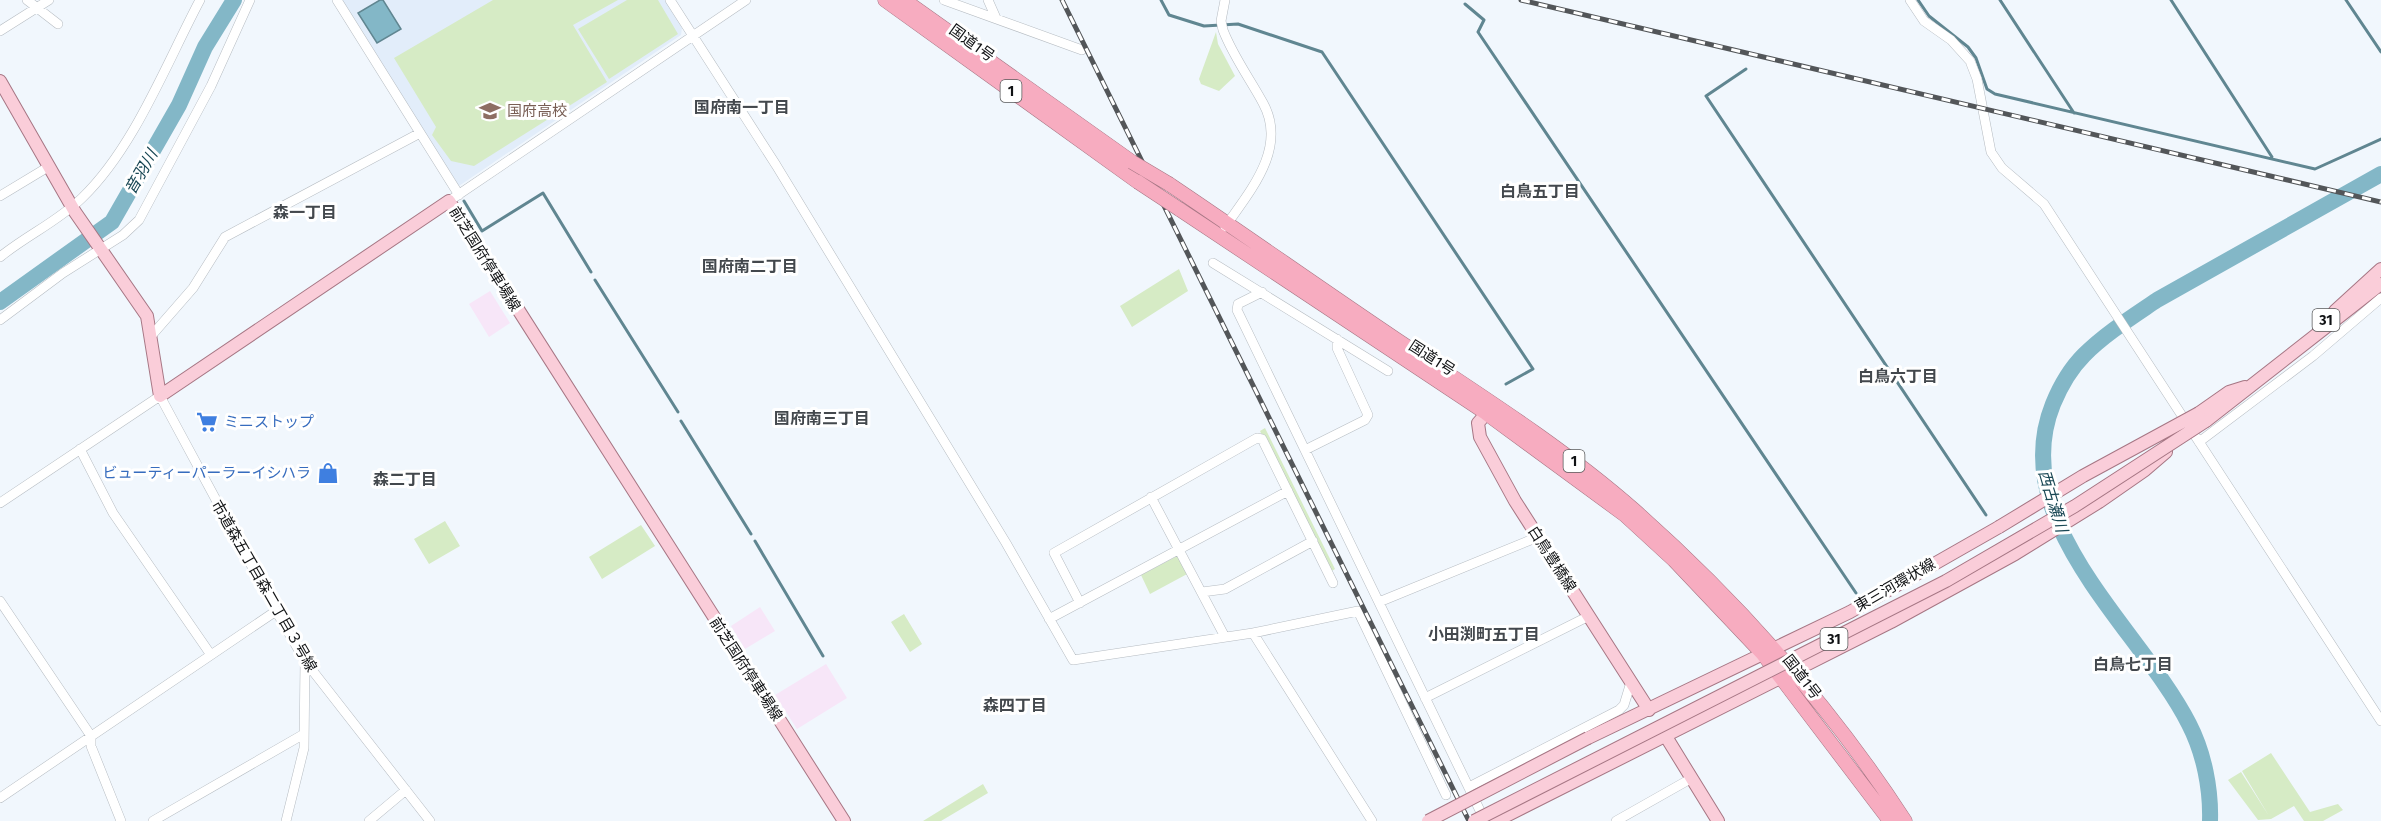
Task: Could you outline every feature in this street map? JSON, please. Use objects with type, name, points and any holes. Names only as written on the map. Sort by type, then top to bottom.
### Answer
[{"type":"highway","name":"国道1号","points":[[885,0],[1138,182],[1179,209],[1223,228]]},
{"type":"highway","name":"国道1号","points":[[904,0],[1132,162],[1169,184],[1223,228],[1490,409],[1578,464],[1632,508],[1683,554],[1769,651],[1794,670],[1862,755],[1905,821]]},
{"type":"highway","name":"国道1号","points":[[1769,651],[1781,676],[1890,821]]},
{"type":"main road","points":[[0,81],[74,210],[147,316],[152,335],[160,396]]},
{"type":"main road","name":"前芝国府停車場線","points":[[160,396],[454,198],[844,821]]},
{"type":"main road","name":"東三河環状線","points":[[2271,372],[2381,269]]},
{"type":"main road","name":"東三河環状線","points":[[1428,821],[1588,738],[1649,711],[1850,612],[2083,476],[2202,417],[2271,372],[2381,284]]},
{"type":"main road","name":"白鳥豊橋線","points":[[1490,409],[1478,423],[1480,437],[1538,537],[1649,711]]},
{"type":"main road","name":"東三河環状線","points":[[1496,821],[1891,622],[2015,554],[2145,470],[2202,417]]},
{"type":"main road","name":"東三河環状線","points":[[1474,821],[1946,581],[2028,536],[2184,436]]},
{"type":"main road","points":[[1665,735],[1718,821]]},
{"type":"street","points":[[27,0],[58,24]]},
{"type":"street","points":[[0,31],[49,0]]},
{"type":"street","points":[[0,257],[21,240],[74,210],[112,164],[200,0]]},
{"type":"street","points":[[0,320],[63,273],[123,235],[139,220],[211,86],[250,0]]},
{"type":"street","points":[[337,0],[420,133],[454,198],[746,0]]},
{"type":"street","points":[[670,0],[935,426],[1073,660],[1252,633],[1358,610],[1446,795]]},
{"type":"street","points":[[944,0],[1049,40],[1082,50]]},
{"type":"street","points":[[988,0],[996,18]]},
{"type":"street","points":[[1223,228],[1268,160],[1272,134],[1264,105],[1223,30],[1221,21],[1225,0]]},
{"type":"street","points":[[1910,0],[1924,21],[1951,40],[1970,62],[1977,79],[1991,152],[2002,168],[2044,204],[2381,721]]},
{"type":"street","points":[[152,335],[194,288],[225,237],[420,133]]},
{"type":"street","points":[[0,196],[48,167]]},
{"type":"street","points":[[1213,263],[1388,371]]},
{"type":"street","points":[[1262,292],[1238,304],[1237,310],[1485,821]]},
{"type":"street","points":[[2199,442],[2313,356],[2381,298]]},
{"type":"street","points":[[1305,450],[1365,420],[1368,415],[1338,348],[1337,339]]},
{"type":"street","points":[[0,503],[160,396]]},
{"type":"street","name":"市道森五丁目森二丁目３号線","points":[[160,396],[305,661],[430,821]]},
{"type":"street","points":[[1080,603],[1053,553],[1257,438],[1262,439],[1333,582]]},
{"type":"street","points":[[80,449],[113,513],[211,655]]},
{"type":"street","points":[[1050,619],[1288,491]]},
{"type":"street","points":[[1151,497],[1226,637]]},
{"type":"street","points":[[1379,602],[1538,537]]},
{"type":"street","points":[[1202,592],[1225,589],[1313,541]]},
{"type":"street","points":[[0,602],[91,736],[91,746],[121,821]]},
{"type":"street","points":[[0,798],[276,611]]},
{"type":"street","points":[[1425,698],[1589,616]]},
{"type":"street","points":[[1252,633],[1372,821]]},
{"type":"street","points":[[286,821],[301,763],[304,734],[305,661]]},
{"type":"street","points":[[1469,787],[1619,710],[1624,705],[1631,682]]},
{"type":"street","points":[[153,821],[304,734]]},
{"type":"street","points":[[1616,821],[1692,778]]},
{"type":"street","points":[[369,821],[406,790]]},
{"type":"shaded area","name":"国府高校","points":[[340,0],[665,0],[682,28],[681,35],[459,186]]},
{"type":"shaded area","points":[[490,291],[510,323],[489,337],[469,304]]},
{"type":"shaded area","points":[[760,607],[775,631],[745,649],[731,626]]},
{"type":"shaded area","points":[[826,664],[847,698],[797,729],[775,695]]},
{"type":"green space","name":"国府高校","points":[[493,0],[618,0],[573,25],[607,82],[474,166],[451,161],[432,135],[436,127],[394,58]]},
{"type":"green space","points":[[627,0],[658,0],[678,34],[609,79],[578,29]]},
{"type":"green space","points":[[1216,32],[1218,44],[1235,76],[1219,91],[1201,84],[1199,79]]},
{"type":"green space","points":[[1179,269],[1188,291],[1132,327],[1120,306]]},
{"type":"green space","points":[[1265,428],[1335,569],[1330,572],[1260,431]]},
{"type":"green space","points":[[445,521],[460,546],[429,564],[414,539]]},
{"type":"green space","points":[[641,525],[655,546],[602,579],[589,557]]},
{"type":"green space","points":[[1179,555],[1189,573],[1150,594],[1141,575]]},
{"type":"green space","points":[[904,614],[922,644],[910,652],[891,622]]},
{"type":"green space","points":[[2271,753],[2310,812],[2338,804],[2343,810],[2323,821],[2304,821],[2294,806],[2271,819],[2258,820],[2228,780],[2241,772],[2269,816],[2242,771]]},
{"type":"green space","points":[[983,784],[988,793],[941,821],[923,821]]},
{"type":"water","points":[[383,0],[401,29],[377,43],[358,13]]},
{"type":"waterway","name":"音羽川","points":[[0,302],[112,222],[179,105],[205,47],[234,0]]},
{"type":"waterway","points":[[1161,0],[1169,15],[1204,26],[1238,24],[1322,52],[1533,369],[1506,384]]},
{"type":"waterway","points":[[1918,0],[1929,16],[1968,47],[1976,58],[1987,89],[1995,94],[2315,169],[2381,139]]},
{"type":"waterway","points":[[2000,0],[2074,113]]},
{"type":"waterway","points":[[2171,0],[2272,157]]},
{"type":"waterway","points":[[2346,0],[2381,52]]},
{"type":"waterway","points":[[1465,4],[1484,20],[1478,32],[1856,593]]},
{"type":"waterway","points":[[1746,69],[1706,96],[1986,515]]},
{"type":"waterway","name":"西古瀬川","points":[[2210,821],[2206,771],[2189,724],[2167,688],[2085,573],[2062,532],[2047,491],[2043,448],[2053,404],[2066,378],[2079,360],[2128,319],[2157,300],[2381,174]]},
{"type":"waterway","points":[[464,201],[482,231],[543,193],[591,272]]},
{"type":"waterway","points":[[595,280],[678,412]]},
{"type":"waterway","points":[[681,421],[751,534]]},
{"type":"waterway","points":[[755,541],[823,656]]},
{"type":"railway","points":[[1062,0],[1469,821]]},
{"type":"railway","points":[[1521,0],[2381,202]]},
{"type":"place","name":"国府高校","points":[[490,111]]},
{"type":"place","name":"ミニストップ","points":[[207,422]]},
{"type":"place","name":"ビューティーパーラーイシハラ","points":[[328,473]]},
{"type":"district","name":"国府南一丁目","points":[[742,107]]},
{"type":"district","name":"白鳥五丁目","points":[[1540,191]]},
{"type":"district","name":"森一丁目","points":[[305,212]]},
{"type":"district","name":"国府南二丁目","points":[[750,266]]},
{"type":"district","name":"白鳥六丁目","points":[[1898,376]]},
{"type":"district","name":"国府南三丁目","points":[[822,418]]},
{"type":"district","name":"森二丁目","points":[[405,479]]},
{"type":"district","name":"小田渕町五丁目","points":[[1484,634]]},
{"type":"district","name":"白鳥七丁目","points":[[2133,664]]},
{"type":"district","name":"森四丁目","points":[[1015,705]]}]
